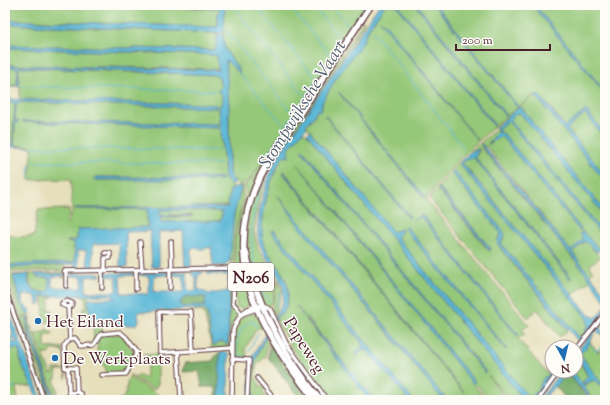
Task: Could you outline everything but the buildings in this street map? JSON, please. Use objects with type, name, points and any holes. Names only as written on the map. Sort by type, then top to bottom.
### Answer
[{"type":"main road","name":"N206","points":[[320,400],[255,308],[244,267],[244,246],[248,210],[260,175],[371,5]]},
{"type":"main road","name":"N206","points":[[244,246],[251,277],[262,306],[268,328],[281,355],[315,400]]},
{"type":"street","points":[[5,161],[7,161],[7,199],[5,199]]},
{"type":"street","points":[[170,288],[171,240]]},
{"type":"street","points":[[140,242],[142,270]]},
{"type":"street","points":[[102,288],[105,258],[110,258],[110,252],[105,252]]},
{"type":"street","points":[[66,286],[65,271],[171,269],[232,270],[233,303],[242,314]]},
{"type":"street","points":[[136,270],[136,289]]},
{"type":"street","points":[[5,288],[44,400]]},
{"type":"street","points":[[232,400],[232,348],[233,330],[236,320],[242,314],[262,306]]},
{"type":"street","name":"Papeweg","points":[[262,306],[267,307],[294,354],[327,400]]},
{"type":"street","points":[[68,307],[70,339],[64,346],[65,368],[76,368],[77,392]]},
{"type":"street","points":[[192,351],[190,312],[174,311],[158,313],[160,353],[178,352],[192,351],[232,348]]},
{"type":"street","points":[[584,340],[605,313]]},
{"type":"street","points":[[70,339],[75,338],[81,346],[90,346],[94,345],[101,334],[120,332],[126,337],[137,352],[126,374],[102,375]]},
{"type":"street","points":[[178,352],[181,398]]},
{"type":"street","points":[[232,359],[249,360],[248,400]]},
{"type":"street","points":[[68,368],[69,393],[77,392],[81,394],[82,400]]},
{"type":"street","points":[[257,378],[275,400]]},
{"type":"street","points":[[538,400],[553,379]]},
{"type":"green space","points":[[11,5],[141,5],[211,9],[219,8],[220,10],[218,13],[218,27],[206,27],[11,20]]},
{"type":"green space","points":[[225,5],[255,5],[257,7],[256,5],[366,5],[335,53],[367,5],[369,5],[264,164],[248,200],[243,227],[241,253],[242,266],[248,286],[250,301],[249,305],[243,309],[237,307],[235,297],[235,240],[239,219],[247,195],[244,186],[248,183],[328,65],[250,180],[241,185],[244,196],[235,232],[233,262],[231,265],[230,256],[234,215],[240,186],[229,175],[229,105],[226,60],[239,73],[239,70],[225,49],[223,35],[225,34],[223,33]]},
{"type":"green space","points":[[385,5],[605,5],[605,134],[586,110],[565,127],[551,108],[536,94],[505,117],[477,142],[450,170],[426,199],[529,325],[522,330],[525,334],[518,339],[544,370],[544,379],[546,379],[541,387],[529,399],[397,237],[402,231],[401,229],[393,232],[306,126],[315,115],[316,111],[322,108],[322,103],[335,80],[362,43],[369,28]]},
{"type":"green space","points":[[364,20],[364,24],[267,172],[258,204],[254,232],[258,248],[276,276],[273,301],[269,306],[263,304],[248,255],[247,227],[250,207],[262,175]]},
{"type":"green space","points":[[5,24],[217,33],[216,50],[5,45]]},
{"type":"green space","points":[[5,48],[217,55],[218,69],[5,65]]},
{"type":"green space","points":[[5,67],[217,75],[219,77],[222,98],[219,108],[225,180],[232,185],[233,189],[230,190],[228,206],[147,208],[148,213],[146,228],[78,229],[77,240],[67,241],[74,243],[75,262],[58,263],[55,265],[13,267],[65,265],[65,270],[9,272],[5,249],[7,234],[15,237],[34,236],[38,210],[69,209],[69,216],[66,221],[68,223],[72,212],[71,179],[30,180],[32,148],[14,145],[15,124],[19,121],[15,120],[16,104],[23,102],[217,108],[217,105],[20,99],[20,86],[5,86]],"holes":[[[23,122],[218,124],[219,128],[218,128]],[[97,177],[221,178],[93,179]]]},
{"type":"green space","points":[[535,95],[605,181],[605,211],[522,108],[519,107]]},
{"type":"green space","points":[[5,101],[15,103],[12,146],[5,146]]},
{"type":"green space","points":[[517,113],[520,113],[605,216],[605,235],[510,120]]},
{"type":"green space","points":[[585,113],[605,139],[605,175],[567,129]]},
{"type":"green space","points":[[508,121],[605,239],[605,247],[600,250],[582,231],[583,239],[571,251],[486,146],[481,147],[591,280],[572,295],[462,162],[472,157],[474,158],[571,278],[475,157],[480,150],[471,151],[496,129],[500,129],[500,127]],"holes":[[[498,133],[501,136],[488,143]],[[502,138],[543,181],[581,229],[580,231]]]},
{"type":"green space","points":[[304,132],[524,400],[509,400],[488,375],[506,400],[489,400],[477,385],[475,386],[486,400],[447,400],[352,286],[343,278],[443,400],[413,400],[274,230],[272,232],[360,340],[363,346],[355,354],[356,355],[367,349],[409,400],[374,400],[307,318],[305,319],[370,399],[335,400],[318,379],[317,381],[333,400],[329,400],[292,349],[276,319],[279,314],[283,313],[287,302],[287,284],[284,276],[264,244],[262,235],[266,198],[274,173],[284,156],[287,157],[292,142]],"holes":[[[284,171],[463,392],[283,173]]]},
{"type":"green space","points":[[459,163],[587,318],[588,326],[582,338],[580,338],[503,246],[501,242],[505,236],[504,232],[452,170]]},
{"type":"green space","points":[[451,172],[501,233],[497,240],[500,248],[568,330],[560,337],[537,309],[528,318],[429,198]],"holes":[[[440,188],[491,249],[488,250],[438,190]]]},
{"type":"green space","points":[[208,210],[223,212],[220,221],[161,222],[159,217],[190,217],[192,215],[159,215],[160,211]]},
{"type":"green space","points":[[586,241],[600,257],[590,265],[593,272],[590,275],[572,252]]},
{"type":"green space","points":[[5,272],[13,301],[48,400],[46,400],[10,302],[5,283]]},
{"type":"green space","points":[[66,272],[65,278],[62,278],[64,274],[37,277],[49,278],[49,291],[47,292],[37,290],[30,285],[29,274],[13,278],[21,304],[28,315],[30,315],[21,318],[8,275]]},
{"type":"green space","points":[[278,279],[282,291],[274,317],[272,309]]},
{"type":"green space","points":[[230,284],[232,285],[232,304],[238,313],[231,328],[229,347],[212,349],[204,312],[194,311],[194,309],[204,309],[207,313],[214,346],[221,341],[229,344]]},
{"type":"green space","points":[[88,295],[91,319],[110,321],[111,323],[101,324],[103,332],[98,335],[94,342],[93,327],[89,327],[87,325],[86,314],[82,315],[83,308],[86,308],[85,297],[79,296]]},
{"type":"green space","points":[[43,296],[52,296],[52,298],[49,298],[49,308],[46,309],[52,310],[52,316],[49,315],[50,322],[44,322]]},
{"type":"green space","points":[[185,296],[206,297],[205,307],[182,307],[180,303]]},
{"type":"green space","points":[[251,313],[257,316],[263,328],[258,328],[256,330],[245,349],[248,359],[234,356],[235,330],[240,320]]},
{"type":"green space","points":[[30,317],[30,327],[33,327],[32,332],[34,333],[40,351],[43,353],[35,333],[45,332],[46,329],[54,334],[45,335],[45,348],[58,347],[58,350],[51,350],[48,354],[43,354],[51,374],[54,373],[53,369],[65,369],[67,371],[66,379],[65,370],[57,370],[56,379],[54,379],[58,393],[54,393],[28,326],[29,318],[27,329],[53,400],[51,400],[21,319]]},
{"type":"green space","points":[[104,334],[121,334],[135,352],[126,373],[106,374],[106,369],[97,352],[98,339]]},
{"type":"green space","points":[[267,335],[283,362],[312,400],[309,400],[281,363],[271,346],[268,357],[270,343]]},
{"type":"green space","points":[[266,336],[268,342],[265,357],[257,364],[255,377],[260,384],[258,387],[264,387],[265,389],[262,391],[266,395],[259,400],[254,400],[252,381],[253,363]]},
{"type":"green space","points":[[590,342],[598,352],[605,346],[605,400],[589,400],[589,394],[577,379],[584,379],[584,370],[588,376],[583,382],[585,385],[594,380],[600,385],[602,384],[584,362],[584,349]]},
{"type":"green space","points":[[271,345],[281,363],[309,400],[301,400],[268,357]]},
{"type":"green space","points":[[60,347],[62,348],[63,353],[58,350],[60,350]]},
{"type":"green space","points":[[5,348],[19,349],[21,362],[32,386],[16,387],[18,400],[5,400]]},
{"type":"green space","points":[[220,353],[219,400],[216,400],[216,387],[202,387],[199,371],[183,372],[185,363],[212,361],[217,354]]},
{"type":"green space","points":[[158,354],[158,384],[154,389],[129,375],[136,377],[137,375],[145,378],[149,358],[143,355]]},
{"type":"green space","points":[[129,377],[158,394],[158,400],[118,400],[125,394]]},
{"type":"green space","points":[[561,379],[573,379],[589,400],[567,400],[556,387]]},
{"type":"water","points":[[141,5],[225,5],[223,33],[5,24],[5,21],[11,20],[218,27],[219,8]]},
{"type":"water","points":[[379,5],[385,5],[369,28],[362,43],[335,80],[322,103],[321,110],[316,111],[314,116],[306,124],[307,127],[288,149],[289,157],[284,156],[279,163],[270,185],[266,198],[262,235],[264,244],[284,276],[288,293],[287,302],[283,313],[279,314],[267,334],[254,365],[252,388],[254,400],[249,400],[251,359],[281,306],[283,297],[281,281],[264,253],[258,236],[259,213],[265,188],[277,158]]},
{"type":"water","points":[[396,5],[398,5],[495,125],[494,126]]},
{"type":"water","points":[[415,5],[417,5],[506,115],[505,116]]},
{"type":"water","points":[[434,5],[436,5],[518,106],[517,107]]},
{"type":"water","points":[[532,5],[535,5],[603,89],[602,90]]},
{"type":"water","points":[[380,20],[386,25],[478,141],[385,27]]},
{"type":"water","points":[[218,35],[223,35],[225,49],[239,70],[240,74],[226,60],[229,105],[229,175],[235,182],[232,185],[226,180],[225,177],[219,108],[222,102],[222,94],[219,93],[218,90],[221,88],[219,77],[217,75],[19,67],[19,86],[5,86],[17,85],[18,68],[5,67],[5,65],[218,70],[217,55],[5,48],[5,45],[215,50]]},
{"type":"water","points":[[339,93],[425,197],[424,198]]},
{"type":"water","points":[[538,94],[565,127],[586,110],[605,134],[605,139],[585,113],[567,129],[605,175],[605,181],[535,95]]},
{"type":"water","points":[[5,99],[206,104],[217,105],[217,108],[18,102],[16,104],[15,120],[19,121],[15,124],[14,145],[30,147],[5,147],[13,144],[15,103],[5,101]]},
{"type":"water","points":[[519,107],[522,108],[605,211],[605,216],[520,113],[517,113],[510,120],[605,235],[605,239],[508,121],[500,127],[499,130],[495,128]]},
{"type":"water","points":[[325,116],[410,217],[409,218]]},
{"type":"water","points":[[23,122],[218,124],[219,128]]},
{"type":"water","points":[[310,131],[393,232],[401,229],[402,231],[397,237],[529,398],[536,393],[544,377],[544,379],[551,379],[537,400],[524,400],[307,134]]},
{"type":"water","points":[[498,131],[504,134],[581,229],[580,231],[501,136],[488,145]]},
{"type":"water","points":[[481,143],[571,251],[583,239],[580,233],[582,231],[600,250],[597,252],[585,241],[572,252],[605,294],[605,301],[580,266],[482,147]]},
{"type":"water","points":[[302,149],[486,372],[485,373],[301,150]]},
{"type":"water","points":[[479,149],[475,157],[571,278],[570,279],[474,158],[472,157],[462,162],[463,164],[589,315],[596,318],[605,307],[605,311],[583,339],[576,339],[499,246],[497,242],[501,233],[451,172],[453,170],[504,232],[505,236],[501,242],[503,246],[580,338],[582,338],[588,326],[587,318],[459,163],[470,152]]},
{"type":"water","points":[[298,165],[475,382],[473,384]]},
{"type":"water","points":[[283,171],[464,392],[283,173]]},
{"type":"water","points":[[97,177],[222,178],[222,180],[93,179]]},
{"type":"water","points":[[237,186],[240,186],[241,189],[234,215],[230,260],[225,266],[213,266],[211,247],[203,249],[191,248],[191,266],[185,266],[183,231],[159,232],[159,267],[152,267],[150,231],[126,232],[127,267],[120,267],[119,243],[93,244],[93,268],[88,268],[86,250],[78,250],[79,268],[75,268],[75,264],[11,268],[10,265],[75,262],[74,243],[67,242],[77,240],[79,229],[148,227],[147,209],[74,208],[228,207],[230,190]],"holes":[[[160,210],[208,210],[223,212],[220,221],[161,222],[160,217],[193,216],[160,215]]]},
{"type":"water","points":[[439,188],[491,249],[490,251],[438,189]]},
{"type":"water","points":[[278,196],[447,400],[443,400],[299,226]]},
{"type":"water","points":[[422,215],[519,336],[518,337],[423,219],[421,217],[413,220]]},
{"type":"water","points":[[406,226],[507,349],[506,350],[404,228]]},
{"type":"water","points":[[273,230],[413,400],[409,400],[367,350],[363,350],[356,356],[355,354],[363,346],[360,340],[272,232]]},
{"type":"water","points":[[203,271],[202,274],[198,275],[198,289],[209,294],[228,291],[228,275],[207,274],[207,271],[230,271],[228,345],[221,341],[214,346],[212,344],[207,313],[204,309],[138,312],[139,322],[135,325],[118,325],[117,323],[104,321],[94,322],[91,319],[88,299],[116,298],[111,295],[41,296],[41,303],[38,305],[35,295],[22,295],[23,304],[30,310],[30,315],[28,315],[21,304],[18,295],[16,295],[18,294],[13,276],[29,274],[28,281],[30,287],[36,291],[46,292],[49,291],[49,278],[37,277],[34,274],[64,274],[64,276],[52,277],[52,287],[80,288],[82,286],[82,277],[69,276],[69,274],[100,273],[100,276],[86,277],[86,292],[114,292],[117,290],[116,277],[105,276],[105,273],[134,273],[134,275],[120,276],[121,293],[147,294],[149,292],[149,276],[138,275],[138,273],[168,272],[168,275],[154,276],[154,292],[182,292],[184,290],[183,276],[173,275],[173,272],[187,272],[187,290],[194,292],[196,290],[196,277],[192,272]],"holes":[[[185,296],[206,297],[205,306],[182,307],[180,303]]]},
{"type":"water","points":[[5,296],[42,400],[38,400],[21,362],[19,349],[5,348],[5,343],[18,342],[17,340],[10,339],[13,334],[5,309]]},
{"type":"water","points":[[296,306],[374,400],[369,400]]},
{"type":"water","points":[[605,316],[605,321],[600,327],[605,338],[596,330],[584,350],[584,343]]},
{"type":"water","points":[[27,318],[29,318],[28,326],[55,400],[53,400],[27,329]]},
{"type":"water","points":[[220,353],[229,353],[228,400],[219,400]]},
{"type":"water","points":[[584,359],[602,384],[600,385],[594,380],[584,384],[583,382],[588,376],[584,368]]},
{"type":"water","points":[[555,379],[562,379],[543,400],[540,400]]},
{"type":"water","points":[[573,379],[579,379],[589,394],[588,396]]},
{"type":"waterway","points":[[9,21],[10,5]]},
{"type":"waterway","name":"Stompwijksche Vaart","points":[[232,5],[303,94]]},
{"type":"waterway","name":"Stompwijksche Vaart","points":[[288,5],[330,55]]},
{"type":"waterway","name":"Stompwijksche Vaart","points":[[312,5],[340,38]]},
{"type":"waterway","points":[[331,5],[351,28]]},
{"type":"waterway","points":[[359,16],[366,5]]},
{"type":"waterway","name":"Stompwijksche Vaart","points":[[261,12],[316,78]]},
{"type":"waterway","name":"Stompwijksche Vaart","points":[[266,156],[358,17]]},
{"type":"waterway","name":"Stompwijksche Vaart","points":[[225,29],[292,113]]},
{"type":"waterway","points":[[373,32],[464,148]]},
{"type":"waterway","name":"Stompwijksche Vaart","points":[[239,73],[284,125]]},
{"type":"waterway","points":[[22,86],[216,91]]},
{"type":"waterway","points":[[32,147],[220,150]]},
{"type":"waterway","name":"Stompwijksche Vaart","points":[[267,168],[279,151]]},
{"type":"waterway","points":[[32,162],[221,164]]},
{"type":"waterway","points":[[29,164],[29,172]]},
{"type":"waterway","points":[[30,174],[30,179]]},
{"type":"waterway","points":[[262,180],[253,218],[252,242],[255,267],[260,286],[263,295],[270,301]]},
{"type":"waterway","points":[[276,306],[280,293]]},
{"type":"waterway","points":[[244,356],[239,356],[237,351],[237,341],[241,330],[244,326],[253,321],[257,327]]},
{"type":"waterway","points":[[5,326],[10,326]]},
{"type":"waterway","points":[[248,352],[259,332]]},
{"type":"waterway","points":[[589,343],[596,351],[605,345]]},
{"type":"waterway","points":[[5,387],[16,387]]},
{"type":"place","name":"Het Eiland","points":[[38,321]]},
{"type":"place","name":"De Werkplaats","points":[[55,358]]}]
